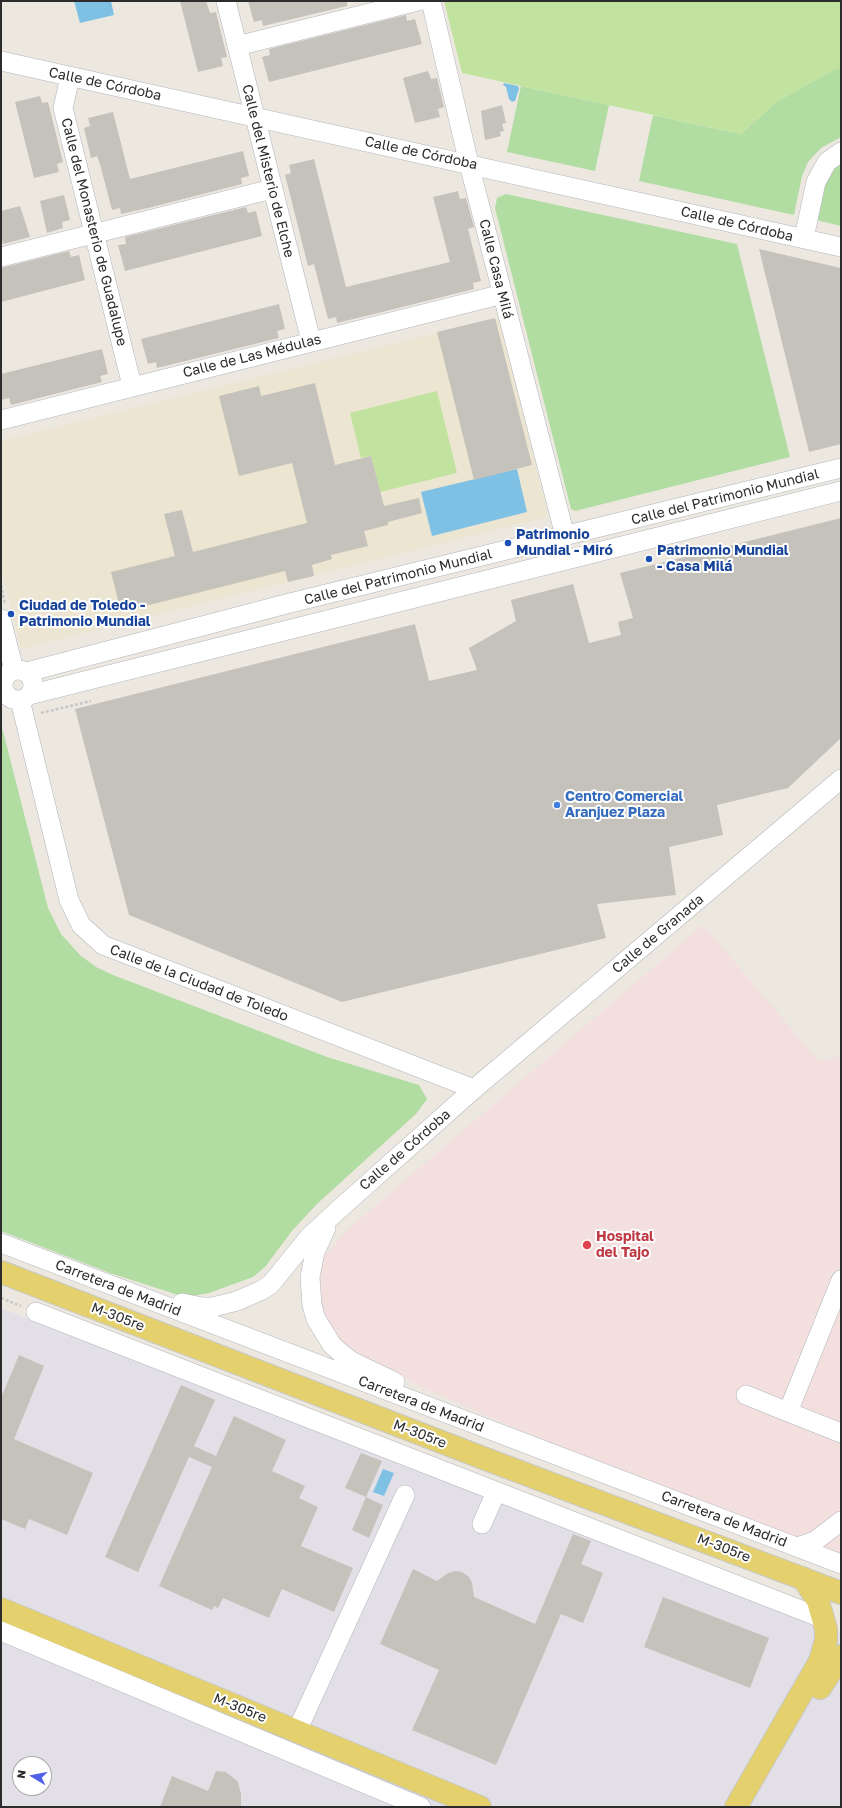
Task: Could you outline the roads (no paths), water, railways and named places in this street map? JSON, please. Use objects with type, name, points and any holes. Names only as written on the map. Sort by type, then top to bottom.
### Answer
[{"type":"main road","name":"M-305re","points":[[1,1272],[476,1455],[841,1593]]},
{"type":"main road","points":[[736,1807],[820,1661],[826,1640],[826,1629],[832,1620],[803,1578]]},
{"type":"main road","name":"M-305re","points":[[1,1608],[480,1807]]},
{"type":"main road","points":[[750,1807],[831,1669],[841,1656]]},
{"type":"street","name":"Calle del Misterio de Elche","points":[[226,1],[311,342]]},
{"type":"street","points":[[237,46],[418,1]]},
{"type":"street","name":"Calle Casa Milá","points":[[431,1],[469,164],[565,536]]},
{"type":"street","name":"Calle de Córdoba","points":[[1,61],[841,247]]},
{"type":"street","name":"Calle del Monasterio de Guadalupe","points":[[70,77],[64,108],[132,386]]},
{"type":"street","points":[[804,238],[816,182],[827,162],[841,152]]},
{"type":"street","points":[[1,257],[272,189]]},
{"type":"street","name":"Calle de Las Médulas","points":[[1,420],[503,294]]},
{"type":"street","name":"Calle del Patrimonio Mundial","points":[[12,674],[290,603],[841,468]]},
{"type":"street","name":"Calle del Patrimonio Mundial","points":[[15,698],[841,491]]},
{"type":"street","points":[[1,619],[12,674]]},
{"type":"street","points":[[12,674],[32,680],[32,690],[15,698],[4,690],[3,685],[12,674]]},
{"type":"street","name":"Calle de la Ciudad de Toledo","points":[[15,698],[69,900],[81,925],[103,946],[474,1089]]},
{"type":"street","name":"Calle de Granada","points":[[474,1089],[841,779]]},
{"type":"street","name":"Calle de Córdoba","points":[[167,1306],[179,1303],[202,1308],[213,1307],[236,1301],[262,1290],[271,1284],[309,1237],[474,1089]]},
{"type":"street","name":"Calle de Córdoba","points":[[336,1212],[320,1240],[312,1264],[310,1290],[316,1319],[332,1345],[351,1361],[404,1387],[432,1408]]},
{"type":"street","name":"Carretera de Madrid","points":[[1,1243],[841,1564]]},
{"type":"street","points":[[788,1412],[841,1280]]},
{"type":"street","points":[[36,1312],[496,1492],[832,1620]]},
{"type":"street","points":[[746,1395],[841,1433]]},
{"type":"street","points":[[482,1524],[496,1492]]},
{"type":"street","points":[[297,1731],[405,1495]]},
{"type":"street","points":[[797,1547],[815,1541],[841,1521]]},
{"type":"street","points":[[1,1632],[177,1705],[242,1734],[421,1807]]},
{"type":"street","points":[[177,1705],[186,1685]]},
{"type":"street","points":[[242,1734],[251,1712]]},
{"type":"street","points":[[346,1777],[356,1755]]},
{"type":"water","points":[[74,1],[111,1],[114,15],[80,23]]},
{"type":"water","points":[[504,83],[518,86],[519,89],[515,101],[512,102],[509,99],[506,87],[503,85]]},
{"type":"water","points":[[517,469],[527,512],[432,536],[421,492]]},
{"type":"water","points":[[383,1469],[394,1473],[384,1496],[373,1492]]},
{"type":"place","name":"Patrimonio Mundial - Miró","points":[[508,543]]},
{"type":"place","name":"Patrimonio Mundial - Casa Milá","points":[[649,559]]},
{"type":"place","name":"Ciudad de Toledo - Patrimonio Mundial","points":[[11,614]]},
{"type":"place","name":"Centro Comercial Aranjuez Plaza","points":[[557,805]]},
{"type":"place","name":"Hospital del Tajo","points":[[587,1245]]}]
